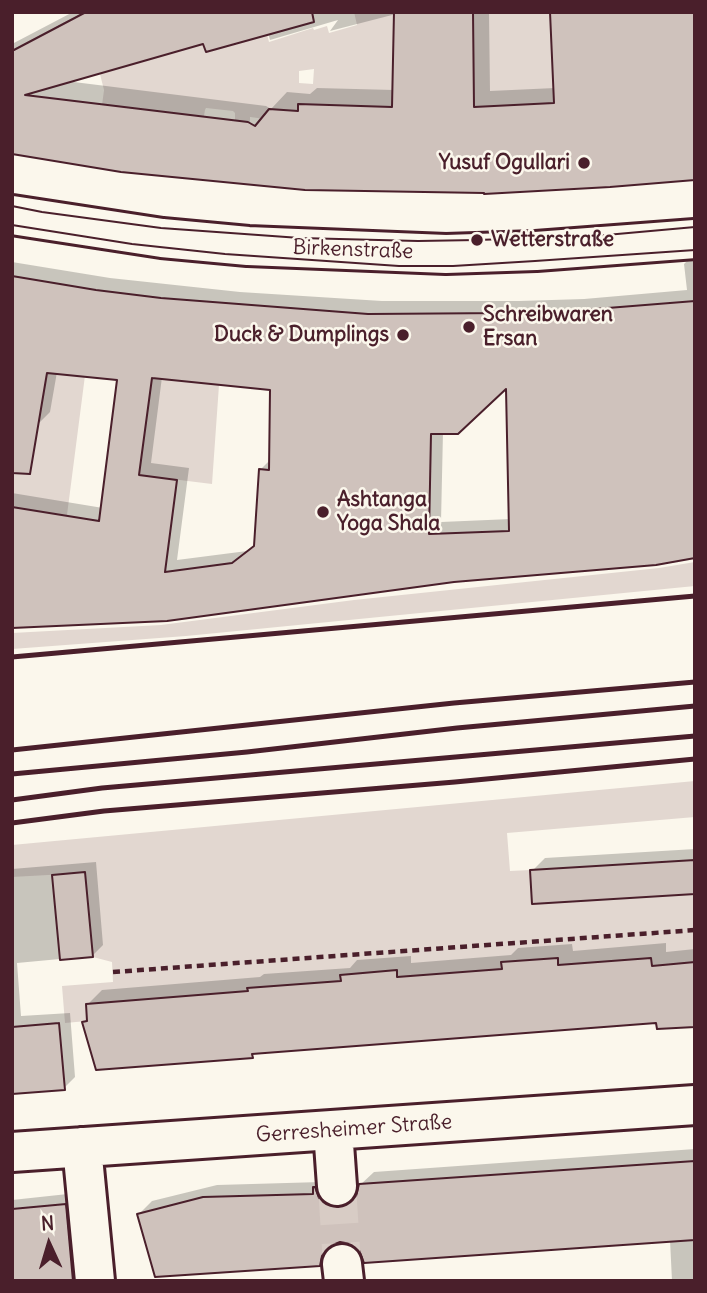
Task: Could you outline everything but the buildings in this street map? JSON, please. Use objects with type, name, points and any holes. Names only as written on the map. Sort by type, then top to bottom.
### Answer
[{"type":"street","name":"Birkenstraße","points":[[12,215],[162,238],[248,246],[446,254],[536,251],[695,239]]},
{"type":"street","name":"Gerresheimer Straße","points":[[12,1152],[695,1105]]},
{"type":"street","points":[[333,1130],[337,1186]]},
{"type":"street","points":[[82,1147],[95,1281]]},
{"type":"path","points":[[113,972],[695,930]]},
{"type":"shaded area","points":[[354,12],[393,12],[394,15],[405,12],[550,12],[555,113],[533,104],[508,105],[505,109],[392,117],[375,106],[349,106],[294,113],[293,110],[269,109],[265,119],[250,117],[250,122],[235,120],[233,111],[206,108],[204,116],[190,115],[189,118],[102,105],[104,90],[98,66],[203,44],[206,52],[267,34],[269,42],[313,28],[314,30],[327,26],[329,33],[357,25]],"holes":[[[314,69],[313,84],[299,83],[299,71]]]},
{"type":"shaded area","points":[[50,355],[87,360],[67,515],[12,507],[12,422],[38,427]]},
{"type":"shaded area","points":[[152,378],[219,385],[212,484],[139,475]]},
{"type":"shaded area","points":[[695,562],[695,586],[186,636],[12,649],[12,633],[161,625],[354,600]]},
{"type":"shaded area","points":[[695,781],[695,817],[507,833],[510,871],[530,870],[533,904],[695,894],[695,962],[652,966],[651,958],[558,965],[558,959],[501,963],[502,969],[397,977],[396,970],[341,975],[341,981],[86,1004],[87,1021],[65,1023],[62,986],[113,982],[112,962],[93,957],[85,873],[12,877],[12,845]]},
{"type":"tunnel","points":[[337,1186],[342,1264]]},
{"type":"tram line","points":[[12,206],[161,228],[300,238],[477,240],[595,236],[695,227]]},
{"type":"tram line","points":[[12,225],[132,244],[225,254],[399,266],[453,266],[695,250]]},
{"type":"railway","points":[[12,657],[695,596]]},
{"type":"railway","points":[[12,750],[454,703],[695,682]]},
{"type":"railway","points":[[12,774],[695,706]]},
{"type":"railway","points":[[12,800],[102,788],[695,736]]},
{"type":"railway","points":[[12,823],[104,811],[695,759]]},
{"type":"place","name":"Yusuf Ogullari","points":[[584,163]]},
{"type":"place","name":"Wetterstraße","points":[[477,240]]},
{"type":"place","name":"Schreibwaren Ersan","points":[[469,327]]},
{"type":"place","name":"Duck & Dumplings","points":[[403,335]]},
{"type":"place","name":"Ashtanga Yoga Shala","points":[[323,512]]}]
